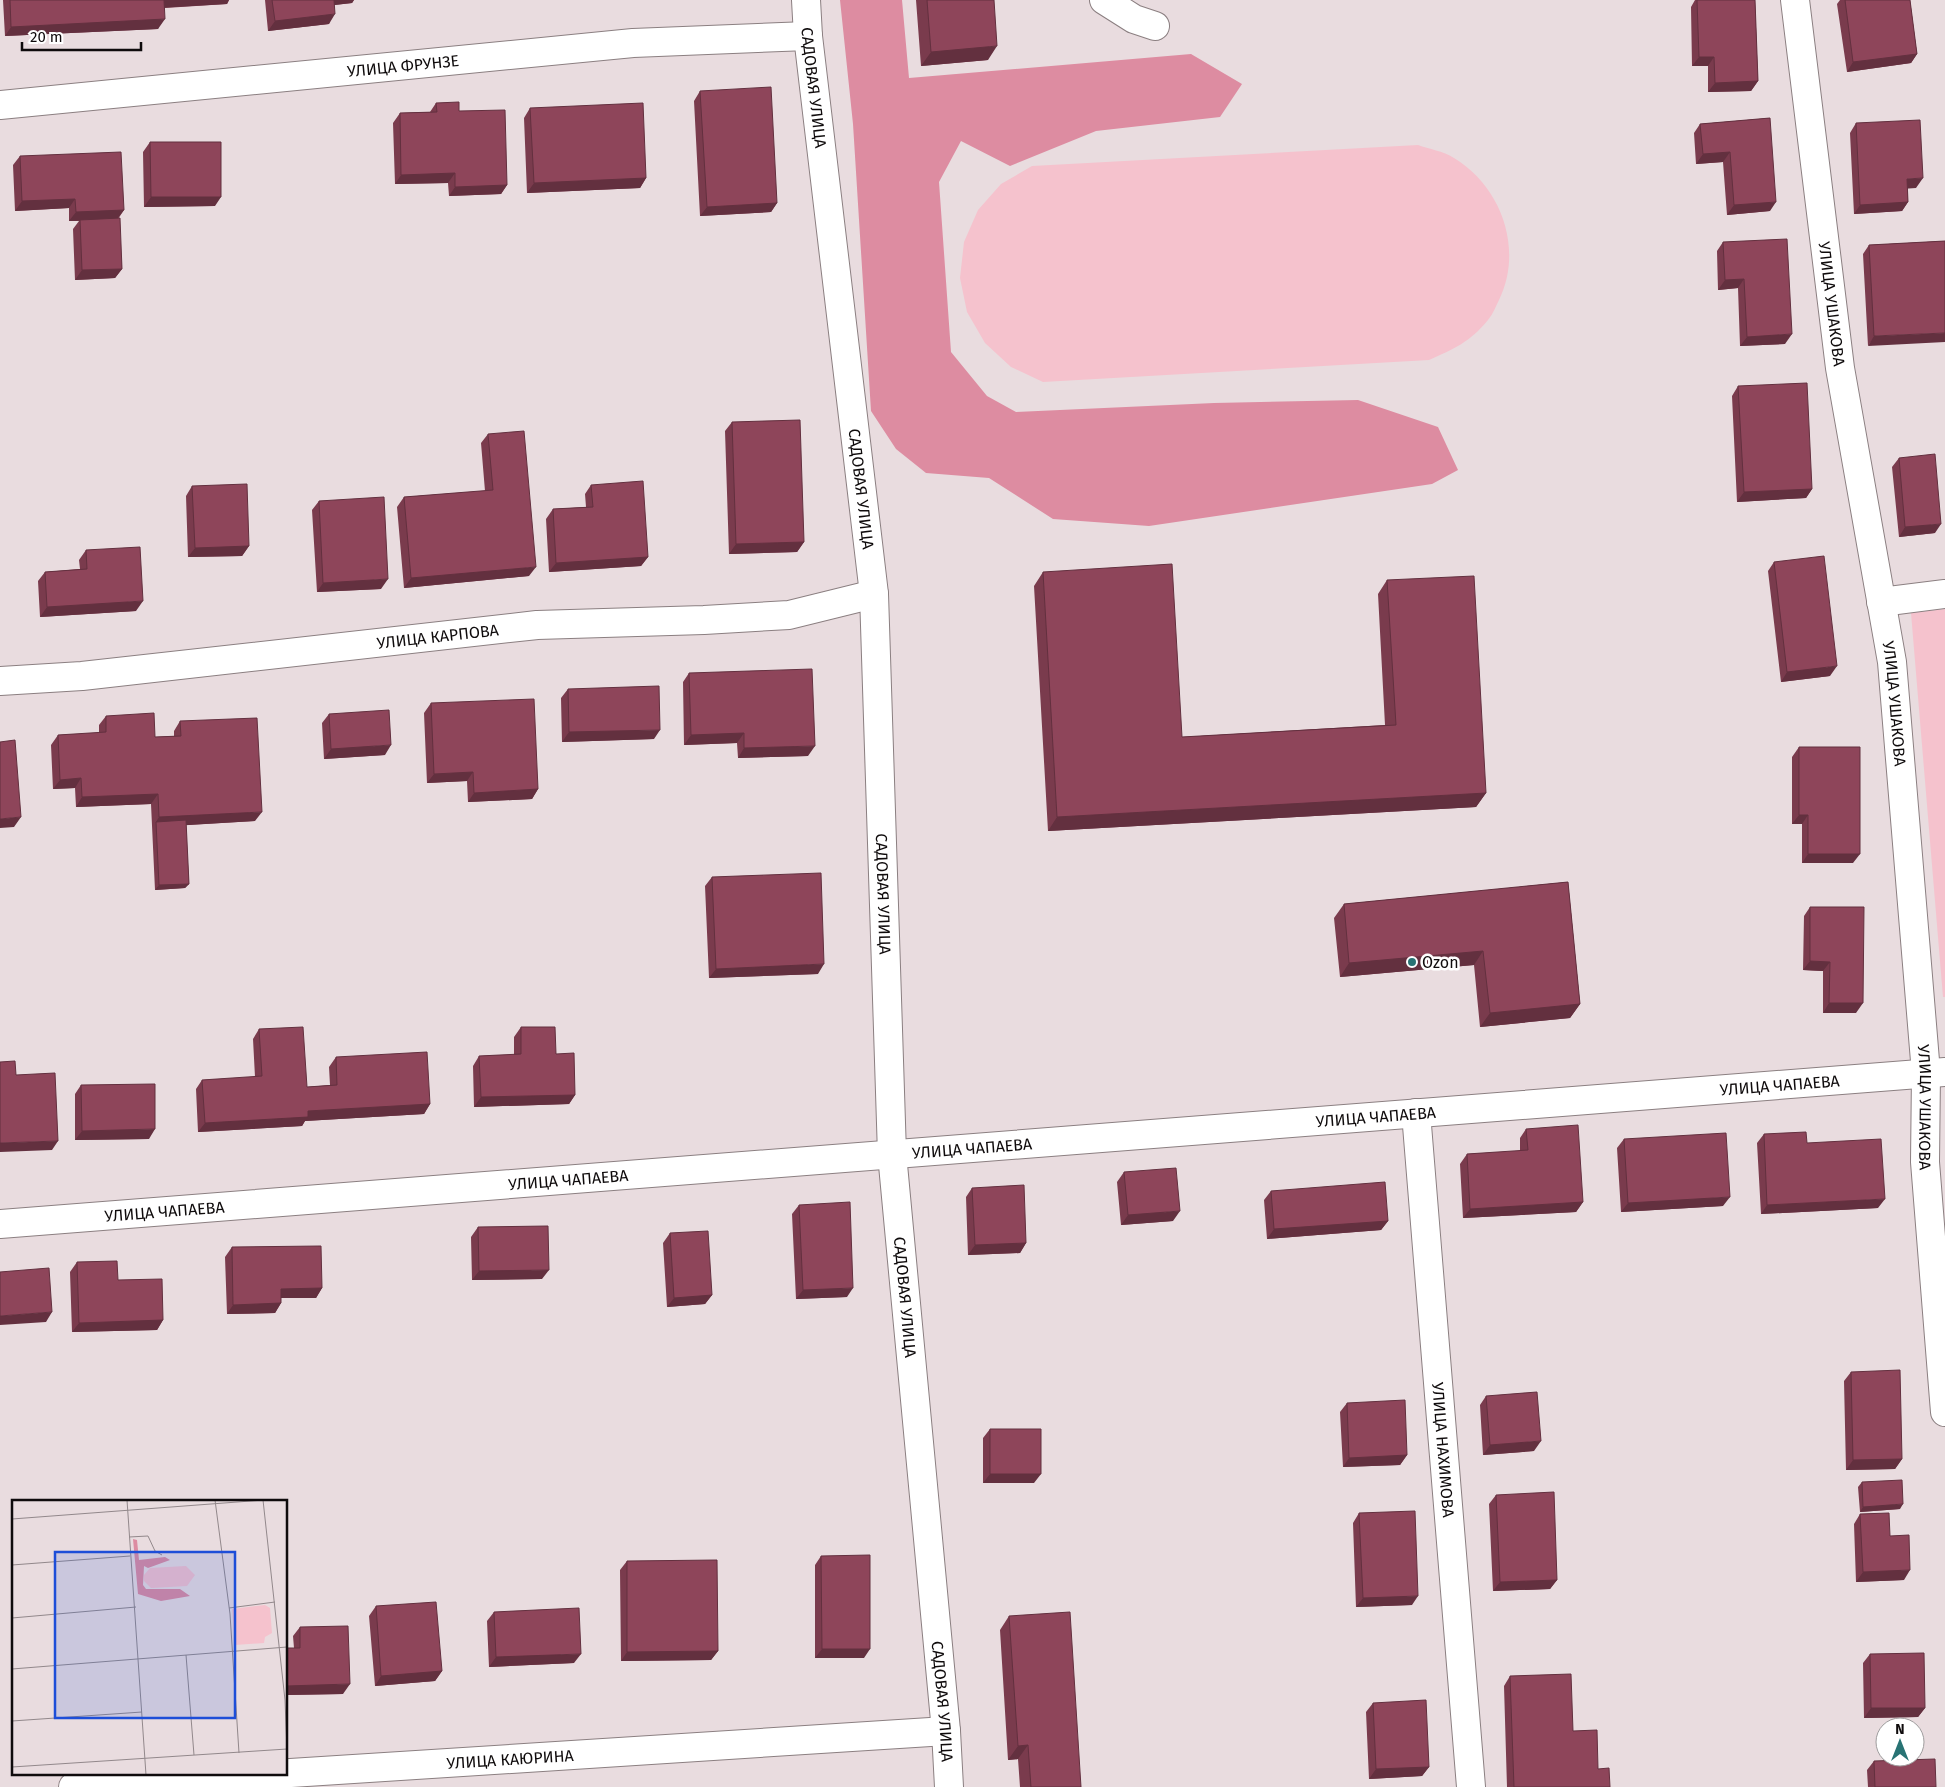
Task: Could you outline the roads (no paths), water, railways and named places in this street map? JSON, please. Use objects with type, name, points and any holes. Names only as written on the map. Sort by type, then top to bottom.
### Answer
[{"type":"street","name":"САДОВАЯ УЛИЦА","points":[[806,0],[808,36],[874,594],[892,1154],[946,1731],[949,1787]]},
{"type":"street","points":[[1104,0],[1134,19],[1155,26]]},
{"type":"street","name":"УЛИЦА УШАКОВА","points":[[1795,0],[1840,368],[1892,662],[1936,1072],[1924,1162],[1945,1412]]},
{"type":"street","name":"УЛИЦА ФРУНЗЕ","points":[[0,105],[632,43],[808,36]]},
{"type":"street","name":"УЛИЦА КАРПОВА","points":[[0,682],[82,676],[537,625],[704,620],[789,615],[874,594]]},
{"type":"street","points":[[1881,602],[1945,594]]},
{"type":"street","name":"УЛИЦА ЧАПАЕВА","points":[[0,1224],[1936,1072]]},
{"type":"street","name":"УЛИЦА НАХИМОВА","points":[[1416,1113],[1471,1787]]},
{"type":"street","name":"УЛИЦА КАЮРИНА","points":[[288,1773],[946,1731]]},
{"type":"street","name":"УЛИЦА КАЮРИНА","points":[[73,1787],[276,1774]]},
{"type":"place","name":"Ozon","points":[[1412,962]]}]
